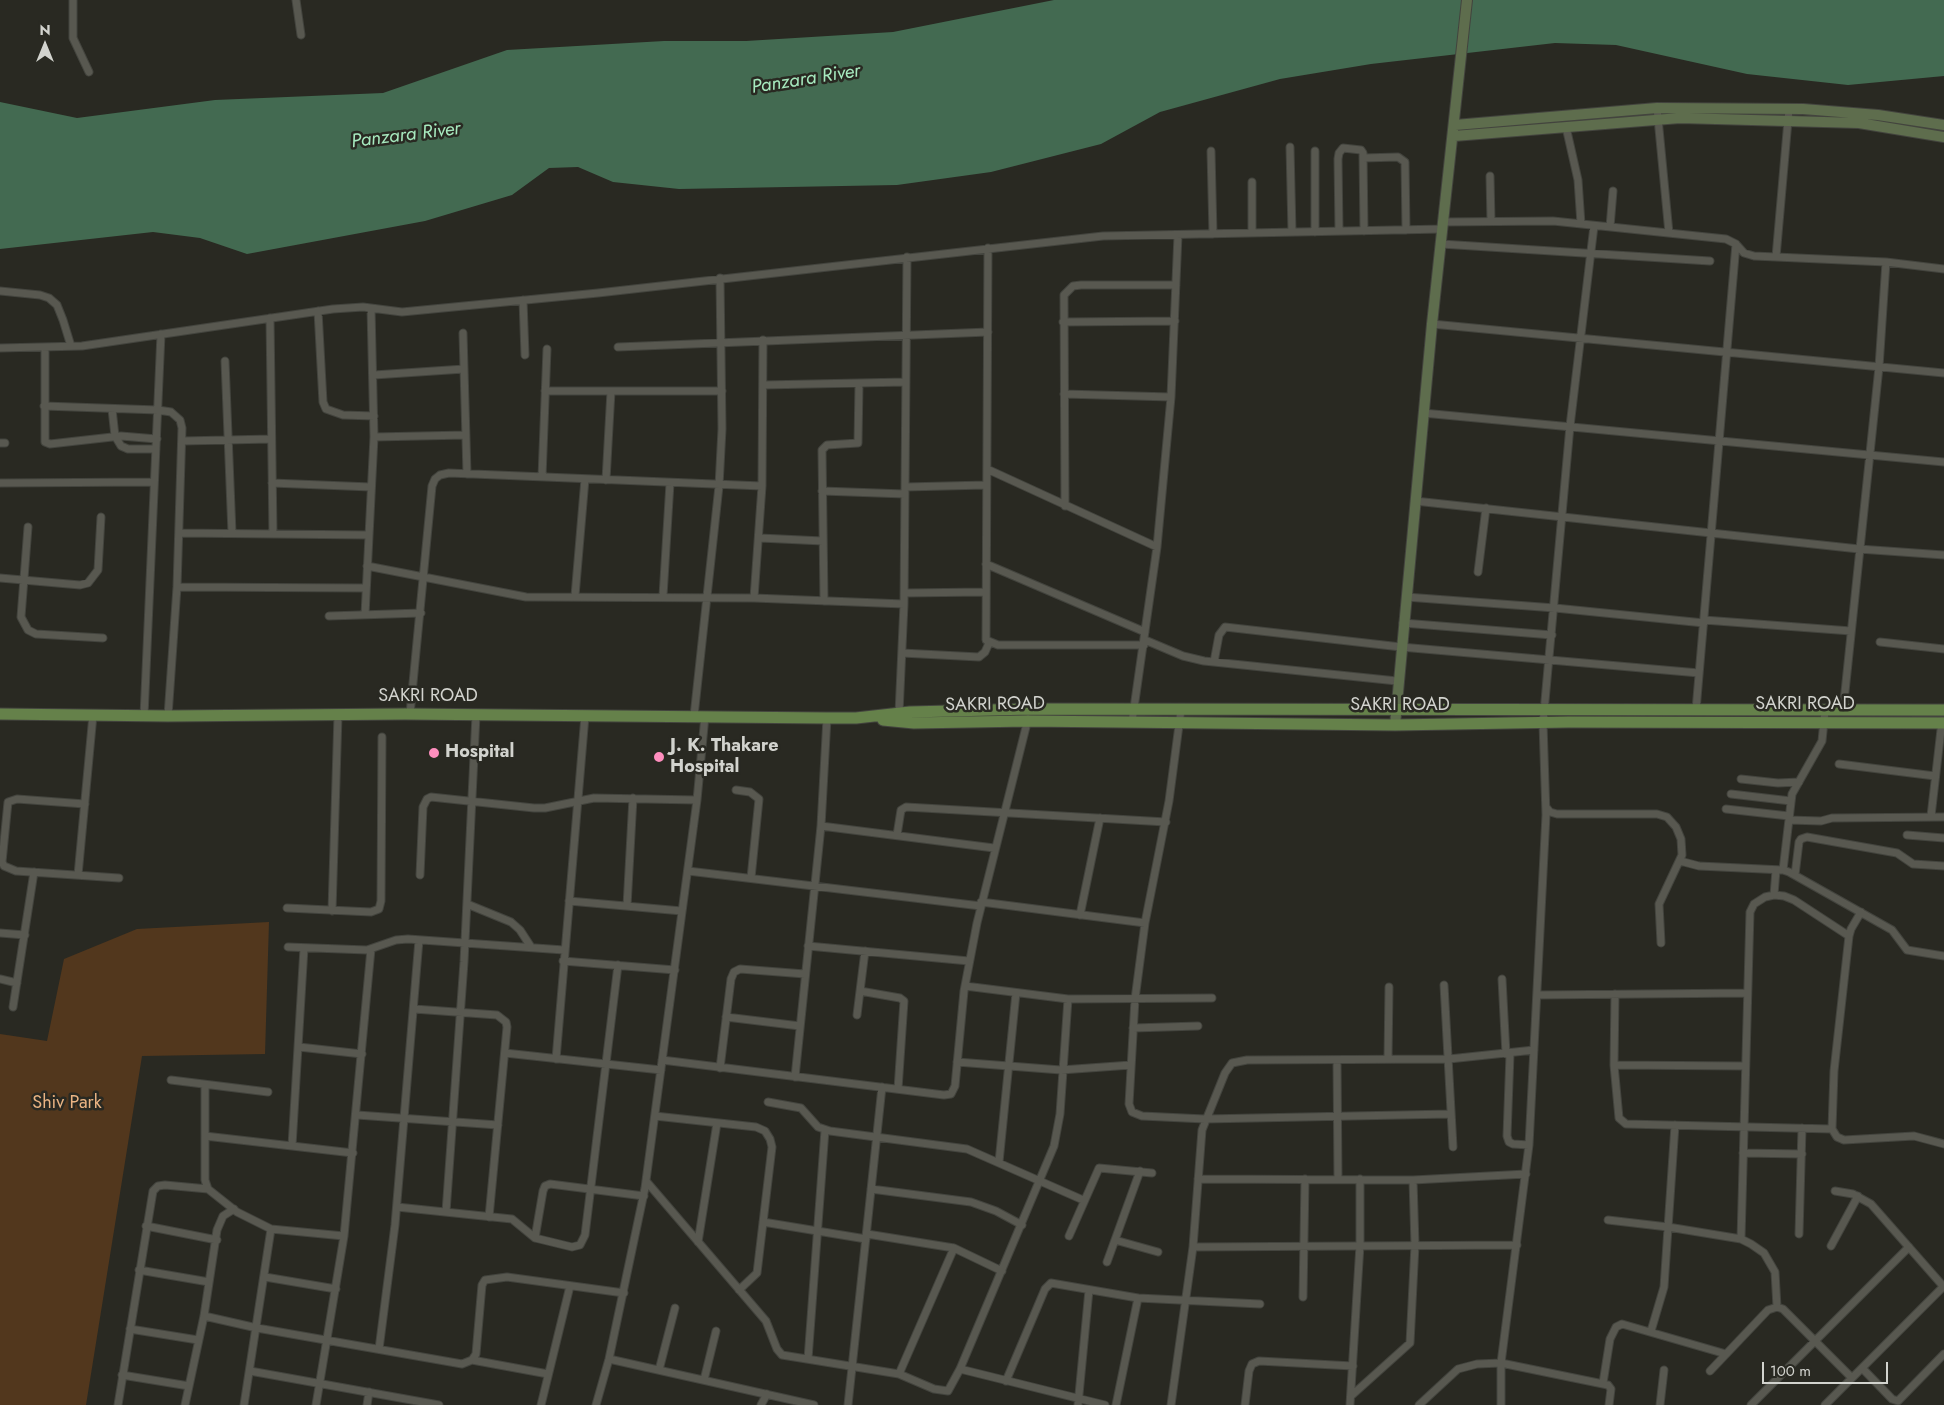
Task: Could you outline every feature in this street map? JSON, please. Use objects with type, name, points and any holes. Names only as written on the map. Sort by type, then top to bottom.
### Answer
[{"type":"main road","name":"SAKRI ROAD","points":[[856,718],[899,713],[1030,709],[1134,710],[1180,716],[1395,725],[1825,716],[1843,711],[1944,710]]},
{"type":"main road","name":"SAKRI ROAD","points":[[0,714],[144,716],[410,714],[699,716],[856,718],[914,723],[1132,722],[1180,716],[1396,710],[1696,710],[1943,723]]},
{"type":"street","points":[[73,0],[73,38],[89,72]]},
{"type":"street","points":[[296,0],[301,35]]},
{"type":"street","points":[[1395,725],[1423,413],[1467,0]]},
{"type":"street","points":[[1454,130],[1657,108],[1790,108],[1869,114],[1944,125]]},
{"type":"street","points":[[1657,108],[1669,233]]},
{"type":"street","points":[[1776,257],[1790,108]]},
{"type":"street","points":[[1454,130],[1566,127],[1680,118],[1788,120],[1875,125],[1944,137]]},
{"type":"street","points":[[1566,127],[1578,180],[1581,224]]},
{"type":"street","points":[[1290,147],[1292,232]]},
{"type":"street","points":[[1339,231],[1339,153],[1343,148],[1361,150],[1363,158],[1364,231]]},
{"type":"street","points":[[1212,151],[1213,234]]},
{"type":"street","points":[[1315,151],[1315,232]]},
{"type":"street","points":[[1363,158],[1398,157],[1405,162],[1406,230]]},
{"type":"street","points":[[1490,176],[1491,221]]},
{"type":"street","points":[[1252,182],[1252,233]]},
{"type":"street","points":[[1610,226],[1613,191]]},
{"type":"street","points":[[0,348],[71,346],[318,311],[363,307],[402,312],[1103,236],[1406,230],[1491,221],[1553,221],[1726,239],[1736,244],[1748,255],[1886,262],[1944,269]]},
{"type":"street","points":[[1502,1405],[1501,1364],[1529,1145],[1546,815],[1545,710],[1570,426],[1594,226]]},
{"type":"street","points":[[1132,722],[1157,548],[1171,397],[1178,234]]},
{"type":"street","points":[[1441,244],[1591,251],[1710,260]]},
{"type":"street","points":[[1696,710],[1725,352],[1736,244]]},
{"type":"street","points":[[988,248],[985,635],[989,643]]},
{"type":"street","points":[[899,713],[904,604],[907,257]]},
{"type":"street","points":[[1843,711],[1879,367],[1886,262]]},
{"type":"street","points":[[596,1405],[624,1293],[644,1196],[697,800],[699,716],[719,486],[722,391],[720,278]]},
{"type":"street","points":[[1065,506],[1064,295],[1073,286],[1176,285]]},
{"type":"street","points":[[0,291],[40,295],[49,298],[56,305],[63,320],[71,346]]},
{"type":"street","points":[[523,300],[525,355]]},
{"type":"street","points":[[365,615],[374,438],[371,308]]},
{"type":"street","points":[[318,311],[326,409],[343,415],[374,416]]},
{"type":"street","points":[[270,318],[273,534]]},
{"type":"street","points":[[1063,322],[1175,321]]},
{"type":"street","points":[[1432,324],[1944,374]]},
{"type":"street","points":[[618,347],[721,341],[988,332]]},
{"type":"street","points":[[463,333],[467,474]]},
{"type":"street","points":[[144,716],[161,334]]},
{"type":"street","points":[[754,598],[760,538],[762,486],[763,340]]},
{"type":"street","points":[[45,347],[43,438],[48,444],[115,436],[157,439]]},
{"type":"street","points":[[542,477],[547,350]]},
{"type":"street","points":[[225,361],[230,440],[232,533]]},
{"type":"street","points":[[374,375],[464,369]]},
{"type":"street","points":[[764,385],[906,382]]},
{"type":"street","points":[[824,601],[822,455],[824,446],[855,444],[860,440],[859,384]]},
{"type":"street","points":[[545,391],[722,391]]},
{"type":"street","points":[[606,480],[611,391]]},
{"type":"street","points":[[1064,394],[1171,397]]},
{"type":"street","points":[[44,406],[158,410],[171,412],[180,420],[182,441],[177,587],[168,716]]},
{"type":"street","points":[[112,408],[115,436],[121,446],[128,449],[156,449]]},
{"type":"street","points":[[1423,413],[1944,462]]},
{"type":"street","points":[[374,438],[466,435]]},
{"type":"street","points":[[182,441],[271,439]]},
{"type":"street","points":[[986,469],[1157,548]]},
{"type":"street","points":[[410,714],[434,479],[449,473],[719,486],[762,486]]},
{"type":"street","points":[[575,596],[585,479]]},
{"type":"street","points":[[0,483],[154,482]]},
{"type":"street","points":[[272,483],[371,487]]},
{"type":"street","points":[[663,596],[670,483]]},
{"type":"street","points":[[822,491],[905,490],[986,485]]},
{"type":"street","points":[[1415,501],[1859,548],[1944,555]]},
{"type":"street","points":[[1478,572],[1486,508]]},
{"type":"street","points":[[0,578],[80,585],[88,583],[98,570],[101,517]]},
{"type":"street","points":[[28,527],[22,617],[28,630],[36,634],[103,638]]},
{"type":"street","points":[[179,533],[369,535]]},
{"type":"street","points":[[760,538],[823,541]]},
{"type":"street","points":[[986,564],[1183,656],[1214,662],[1398,681]]},
{"type":"street","points":[[367,566],[425,576],[514,596],[663,596],[904,604]]},
{"type":"street","points":[[177,587],[366,588]]},
{"type":"street","points":[[904,594],[985,592]]},
{"type":"street","points":[[1406,597],[1704,622],[1851,632]]},
{"type":"street","points":[[329,616],[421,612]]},
{"type":"street","points":[[1403,623],[1552,635]]},
{"type":"street","points":[[1214,662],[1219,635],[1224,627],[1401,648],[1699,673]]},
{"type":"street","points":[[989,643],[998,645],[1145,639]]},
{"type":"street","points":[[1880,642],[1944,649]]},
{"type":"street","points":[[902,653],[979,657],[989,643]]},
{"type":"street","points":[[662,1060],[898,1090],[951,1094],[955,1086],[969,961],[994,848],[1030,709]]},
{"type":"street","points":[[1931,816],[1944,710]]},
{"type":"street","points":[[78,875],[93,715]]},
{"type":"street","points":[[332,910],[338,715]]},
{"type":"street","points":[[446,1212],[465,942],[476,715]]},
{"type":"street","points":[[556,1059],[563,960],[580,800],[585,716]]},
{"type":"street","points":[[1180,716],[1166,822],[1145,923],[1135,999],[1129,1104],[1132,1112],[1142,1116],[1205,1119],[1450,1114]]},
{"type":"street","points":[[1774,894],[1793,790],[1822,740],[1825,716]]},
{"type":"street","points":[[795,1077],[821,826],[827,718]]},
{"type":"street","points":[[287,908],[371,912],[379,909],[381,901],[382,737]]},
{"type":"street","points":[[1839,764],[1935,776]]},
{"type":"street","points":[[1742,779],[1778,784],[1799,782]]},
{"type":"street","points":[[736,790],[750,792],[759,799],[751,878]]},
{"type":"street","points":[[1730,794],[1791,800]]},
{"type":"street","points":[[420,875],[424,803],[427,799],[436,797],[472,803],[545,808],[580,800],[633,798],[697,800]]},
{"type":"street","points":[[627,906],[633,798]]},
{"type":"street","points":[[85,804],[17,799],[8,802],[2,862],[8,869],[119,878]]},
{"type":"street","points":[[897,835],[901,810],[906,807],[1166,822]]},
{"type":"street","points":[[1546,807],[1550,812],[1557,814],[1662,815],[1670,820],[1679,832],[1683,849],[1679,863],[1660,904],[1661,943]]},
{"type":"street","points":[[1726,809],[1789,818],[1944,817]]},
{"type":"street","points":[[1080,915],[1100,818]]},
{"type":"street","points":[[821,826],[994,848]]},
{"type":"street","points":[[1907,835],[1944,838]]},
{"type":"street","points":[[1795,876],[1799,842],[1807,837],[1898,854],[1913,864],[1944,866]]},
{"type":"street","points":[[1679,863],[1778,871],[1795,876],[1860,914],[1892,930],[1907,950],[1944,956]]},
{"type":"street","points":[[688,871],[1145,923]]},
{"type":"street","points":[[13,1007],[34,872]]},
{"type":"street","points":[[1742,1239],[1750,912],[1758,901],[1774,894],[1794,900],[1850,932]]},
{"type":"street","points":[[569,901],[682,911]]},
{"type":"street","points":[[467,904],[511,922],[531,947]]},
{"type":"street","points":[[1860,914],[1850,932],[1834,1071],[1832,1129],[1837,1137],[1844,1140],[1914,1136],[1944,1144]]},
{"type":"street","points":[[0,933],[25,935]]},
{"type":"street","points":[[288,948],[371,949],[396,940],[419,940],[564,950]]},
{"type":"street","points":[[379,1350],[397,1207],[419,940]]},
{"type":"street","points":[[808,946],[969,961]]},
{"type":"street","points":[[292,1146],[304,948]]},
{"type":"street","points":[[316,1405],[344,1236],[357,1115],[371,949]]},
{"type":"street","points":[[858,1015],[865,951]]},
{"type":"street","points":[[563,960],[675,970]]},
{"type":"street","points":[[397,1207],[512,1219],[535,1238],[572,1247],[580,1245],[585,1235],[604,1064],[618,965]]},
{"type":"street","points":[[720,1068],[731,979],[734,972],[740,969],[805,974]]},
{"type":"street","points":[[0,979],[17,982]]},
{"type":"street","points":[[1502,980],[1508,1054],[1508,1136],[1509,1142],[1513,1144],[1529,1145]]},
{"type":"street","points":[[965,986],[1068,999],[1212,998]]},
{"type":"street","points":[[1444,986],[1453,1147]]},
{"type":"street","points":[[1388,1059],[1389,987]]},
{"type":"street","points":[[860,991],[900,998],[904,1001],[898,1090]]},
{"type":"street","points":[[998,1162],[1016,993]]},
{"type":"street","points":[[1537,995],[1747,993]]},
{"type":"street","points":[[1615,994],[1614,1065],[1619,1118],[1626,1124],[1744,1125],[1832,1129]]},
{"type":"street","points":[[646,1180],[766,1321],[776,1349],[782,1355],[899,1374],[944,1392],[952,1387],[1054,1146],[1060,1114],[1061,1070],[1068,999]]},
{"type":"street","points":[[414,1009],[502,1017],[507,1027],[489,1217]]},
{"type":"street","points":[[726,1017],[800,1026]]},
{"type":"street","points":[[1133,1028],[1198,1026]]},
{"type":"street","points":[[299,1046],[362,1054]]},
{"type":"street","points":[[1171,1405],[1193,1247],[1200,1143],[1205,1119],[1225,1073],[1236,1061],[1449,1059],[1534,1050]]},
{"type":"street","points":[[504,1053],[661,1070]]},
{"type":"street","points":[[1337,1060],[1338,1179]]},
{"type":"street","points":[[957,1062],[1061,1070],[1131,1065]]},
{"type":"street","points":[[1614,1065],[1745,1066]]},
{"type":"street","points":[[171,1080],[268,1092]]},
{"type":"street","points":[[205,1085],[205,1180],[208,1189]]},
{"type":"street","points":[[848,1405],[882,1088]]},
{"type":"street","points":[[768,1102],[800,1108],[818,1127],[825,1130],[967,1149],[1084,1200]]},
{"type":"street","points":[[357,1115],[405,1120],[498,1125]]},
{"type":"street","points":[[655,1116],[756,1127],[765,1131],[770,1139],[772,1147],[757,1273],[739,1290]]},
{"type":"street","points":[[698,1242],[717,1123]]},
{"type":"street","points":[[1651,1331],[1664,1287],[1675,1125]]},
{"type":"street","points":[[1799,1234],[1802,1128]]},
{"type":"street","points":[[808,1359],[825,1130]]},
{"type":"street","points":[[205,1136],[353,1153]]},
{"type":"street","points":[[1743,1153],[1802,1154]]},
{"type":"street","points":[[1068,1236],[1099,1168],[1152,1172]]},
{"type":"street","points":[[1107,1262],[1140,1171]]},
{"type":"street","points":[[1198,1179],[1306,1178],[1413,1180],[1526,1174]]},
{"type":"street","points":[[1303,1297],[1306,1178]]},
{"type":"street","points":[[1350,1405],[1360,1245],[1360,1179]]},
{"type":"street","points":[[1351,1396],[1410,1343],[1415,1245],[1413,1180]]},
{"type":"street","points":[[535,1238],[545,1186],[550,1184],[644,1196]]},
{"type":"street","points":[[118,1405],[146,1226],[153,1191],[158,1186],[208,1189],[234,1209],[271,1229],[344,1236]]},
{"type":"street","points":[[871,1189],[971,1202],[996,1211],[1022,1225]]},
{"type":"street","points":[[1824,1405],[1944,1286],[1871,1204],[1858,1196],[1834,1191]]},
{"type":"street","points":[[1831,1246],[1858,1196]]},
{"type":"street","points":[[185,1405],[204,1316],[222,1216],[234,1209]]},
{"type":"street","points":[[1608,1220],[1742,1239],[1764,1253],[1770,1261],[1775,1272],[1777,1307]]},
{"type":"street","points":[[763,1222],[816,1231],[954,1248],[1002,1271]]},
{"type":"street","points":[[146,1226],[217,1240]]},
{"type":"street","points":[[244,1405],[271,1229]]},
{"type":"street","points":[[1115,1240],[1158,1252]]},
{"type":"street","points":[[1193,1247],[1517,1245]]},
{"type":"street","points":[[1750,1405],[1909,1247]]},
{"type":"street","points":[[899,1374],[954,1248]]},
{"type":"street","points":[[139,1270],[209,1282]]},
{"type":"street","points":[[265,1277],[336,1289]]},
{"type":"street","points":[[472,1360],[477,1346],[480,1296],[485,1280],[507,1277],[624,1293]]},
{"type":"street","points":[[1006,1381],[1047,1285],[1055,1283],[1138,1298],[1260,1304]]},
{"type":"street","points":[[541,1405],[570,1286]]},
{"type":"street","points":[[1079,1402],[1089,1290]]},
{"type":"street","points":[[1116,1405],[1138,1298]]},
{"type":"street","points":[[1710,1371],[1768,1310],[1777,1307],[1783,1309],[1852,1378]]},
{"type":"street","points":[[659,1370],[675,1308]]},
{"type":"street","points":[[204,1316],[257,1328],[462,1364],[472,1360],[548,1374]]},
{"type":"street","points":[[1603,1383],[1610,1340],[1616,1327],[1622,1324],[1726,1354]]},
{"type":"street","points":[[130,1328],[198,1340]]},
{"type":"street","points":[[704,1380],[716,1331]]},
{"type":"street","points":[[1862,1368],[1892,1399],[1898,1401],[1944,1354]]},
{"type":"street","points":[[609,1358],[814,1405]]},
{"type":"street","points":[[1245,1405],[1249,1371],[1252,1364],[1259,1361],[1353,1366]]},
{"type":"street","points":[[1419,1405],[1458,1369],[1477,1364],[1501,1364],[1608,1384],[1611,1389],[1609,1405]]},
{"type":"street","points":[[960,1369],[1079,1402],[1105,1405]]},
{"type":"street","points":[[1660,1405],[1664,1370]]},
{"type":"street","points":[[250,1371],[439,1405]]},
{"type":"street","points":[[122,1375],[189,1386]]},
{"type":"street","points":[[367,1405],[369,1392]]},
{"type":"street","points":[[761,1405],[767,1394]]},
{"type":"green space","name":"Shiv Park","points":[[269,922],[265,1054],[142,1056],[86,1405],[0,1405],[0,1034],[47,1041],[64,959],[137,929]]},
{"type":"water","name":"Panzara River","points":[[1054,0],[1944,0],[1944,76],[1848,85],[1747,74],[1616,45],[1555,43],[1371,64],[1280,79],[1160,112],[1101,144],[991,172],[897,185],[679,189],[613,182],[578,167],[549,168],[512,195],[425,221],[247,254],[200,238],[153,232],[0,249],[0,102],[77,118],[215,100],[383,93],[507,50],[664,41],[746,41],[893,32]]},
{"type":"place","name":"Hospital","points":[[434,753]]},
{"type":"place","name":"J. K. Thakare Hospital","points":[[659,757]]}]
